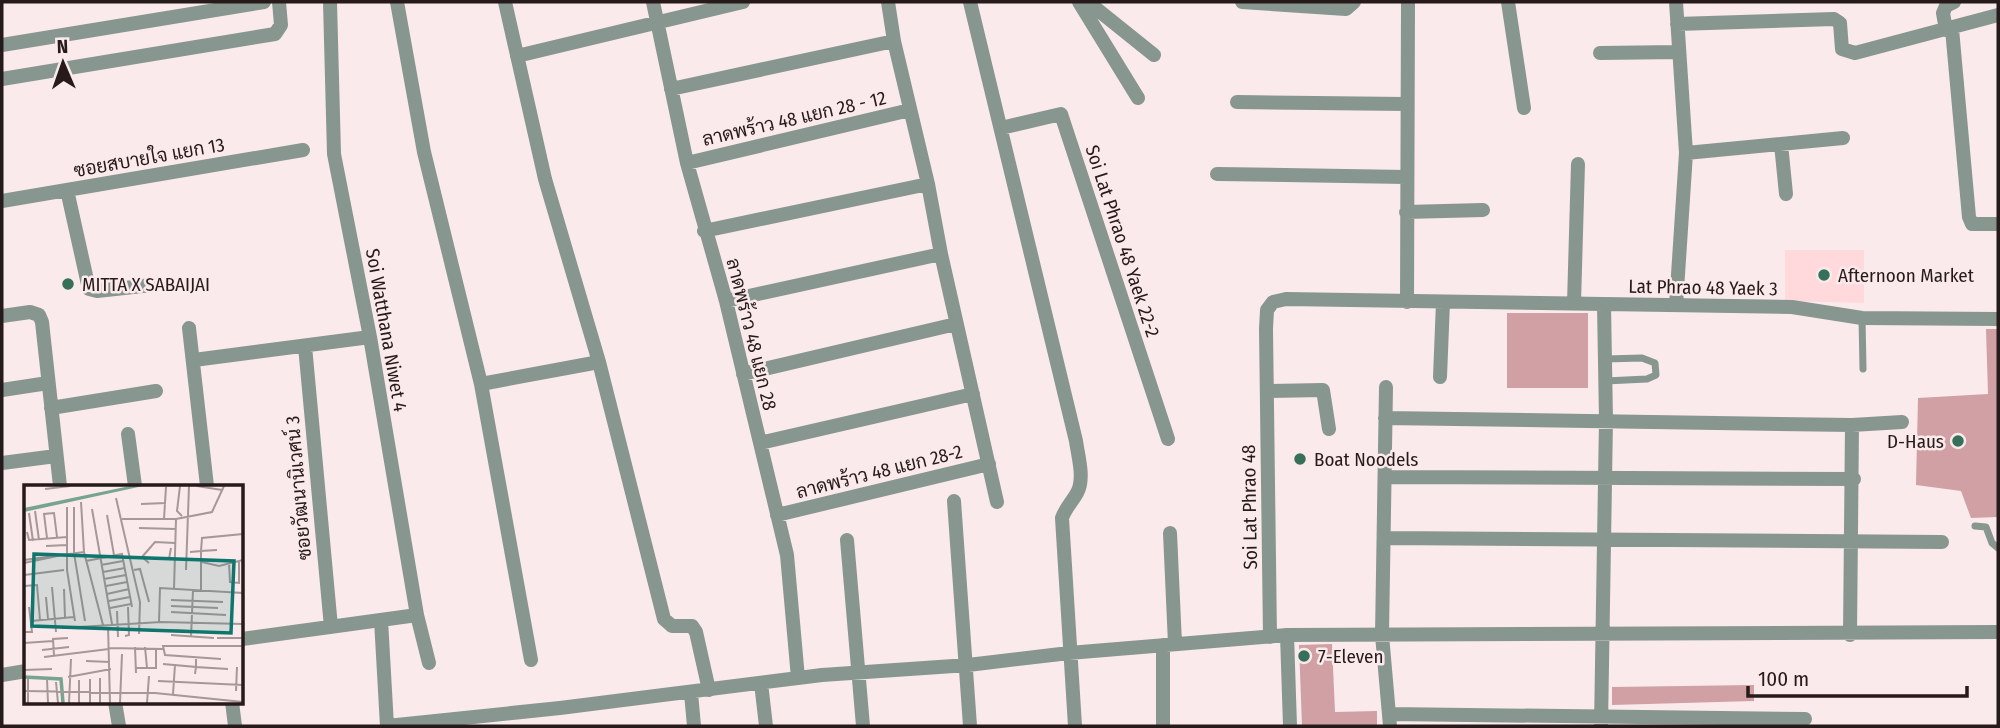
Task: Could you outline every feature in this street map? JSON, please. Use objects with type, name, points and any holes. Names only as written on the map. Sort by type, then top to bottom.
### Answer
[{"type":"street","points":[[2,45],[264,2]]},
{"type":"street","points":[[2,79],[275,34],[281,25],[279,2]]},
{"type":"street","name":"Soi Watthana Niwet 4","points":[[330,2],[334,154],[370,337],[417,615],[429,663]]},
{"type":"street","points":[[397,2],[424,152],[481,384],[531,660]]},
{"type":"street","points":[[505,2],[545,179],[599,362],[664,619],[672,626],[694,628],[709,690]]},
{"type":"street","name":"ลาดพร้าว 48 แยก 28","points":[[653,2],[687,163],[704,231],[726,301],[789,570],[798,677]]},
{"type":"street","points":[[517,55],[743,2]]},
{"type":"street","points":[[888,2],[894,41],[929,184],[941,254],[997,502]]},
{"type":"street","points":[[970,2],[1076,441],[1080,472],[1078,492],[1068,503],[1062,518],[1075,726]]},
{"type":"street","points":[[1079,2],[1138,98]]},
{"type":"street","points":[[1088,2],[1154,55]]},
{"type":"street","points":[[1242,2],[1346,9],[1354,2]]},
{"type":"street","points":[[1407,302],[1405,104],[1408,2]]},
{"type":"street","points":[[1508,2],[1524,108]]},
{"type":"street","points":[[1676,2],[1685,153],[1676,305]]},
{"type":"street","points":[[1954,2],[1946,6],[1943,13],[1949,29],[1969,217],[1972,224],[1980,226],[1998,224]]},
{"type":"street","points":[[1677,24],[1834,19],[1840,23],[1842,49],[1847,53],[1998,15]]},
{"type":"street","points":[[671,89],[894,41]]},
{"type":"street","points":[[1600,53],[1679,52]]},
{"type":"street","points":[[1237,102],[1405,104]]},
{"type":"street","name":"ลาดพร้าว 48 แยก 28 - 12","points":[[687,163],[911,110]]},
{"type":"street","name":"Soi Lat Phrao 48 Yaek 22-2","points":[[1001,128],[1061,114],[1168,439]]},
{"type":"street","points":[[1685,153],[1843,138]]},
{"type":"street","points":[[1781,144],[1786,194]]},
{"type":"street","name":"ซอยสบายใจ แยก 13","points":[[2,201],[303,150]]},
{"type":"street","points":[[1574,303],[1578,164]]},
{"type":"street","points":[[1217,174],[1406,177]]},
{"type":"street","points":[[704,231],[929,184]]},
{"type":"street","points":[[67,190],[89,289],[97,292],[152,285]]},
{"type":"street","points":[[1406,212],[1483,210]]},
{"type":"street","points":[[726,301],[941,254]]},
{"type":"street","name":"Soi Lat Phrao 48","points":[[1270,638],[1267,319],[1273,302],[1286,299],[1407,302]]},
{"type":"street","name":"Lat Phrao 48 Yaek 3","points":[[1407,302],[1792,307],[1862,318],[1998,319]]},
{"type":"street","points":[[1440,377],[1443,302]]},
{"type":"street","points":[[1601,721],[1606,420],[1604,305]]},
{"type":"street","points":[[2,316],[30,312],[39,315],[60,485]]},
{"type":"street","points":[[743,374],[956,324]]},
{"type":"street","points":[[189,328],[207,485]]},
{"type":"street","points":[[194,360],[370,337]]},
{"type":"street","name":"ซอยวัฒนานิเวศน์ 3","points":[[304,346],[331,627]]},
{"type":"street","points":[[481,384],[599,362]]},
{"type":"street","points":[[2,390],[48,383]]},
{"type":"street","points":[[1386,387],[1382,635],[1389,720],[1805,719]]},
{"type":"street","points":[[1267,391],[1323,390],[1329,429]]},
{"type":"street","points":[[51,408],[156,391]]},
{"type":"street","points":[[760,443],[973,394]]},
{"type":"street","points":[[1385,418],[1852,425],[1902,422]]},
{"type":"street","points":[[1850,635],[1854,479],[1852,425]]},
{"type":"street","points":[[128,433],[135,485]]},
{"type":"street","points":[[2,463],[56,456]]},
{"type":"street","name":"ลาดพร้าว 48 แยก 28-2","points":[[777,515],[989,464]]},
{"type":"street","points":[[1385,477],[1854,479]]},
{"type":"street","points":[[954,501],[968,665],[970,726]]},
{"type":"street","points":[[1163,726],[1169,645],[1170,534]]},
{"type":"street","points":[[1385,538],[1604,537],[1942,542]]},
{"type":"street","points":[[847,540],[863,726]]},
{"type":"street","points":[[243,639],[417,615]]},
{"type":"street","points":[[380,620],[387,726],[691,693],[798,677],[968,665],[1069,653],[1287,635],[1850,635],[1998,632]]},
{"type":"street","points":[[1287,635],[1290,726]]},
{"type":"street","points":[[2,675],[24,671]]},
{"type":"street","points":[[761,683],[766,726]]},
{"type":"street","points":[[691,693],[694,726]]},
{"type":"street","points":[[115,704],[118,726]]},
{"type":"street","points":[[232,704],[235,726]]},
{"type":"lane","points":[[1862,318],[1863,369]]},
{"type":"lane","points":[[1604,359],[1642,358],[1655,363],[1657,369],[1656,375],[1647,379],[1605,381]]},
{"type":"lane","points":[[1975,526],[1986,527],[1992,543],[1998,548]]},
{"type":"shaded area","name":"Afternoon Market","points":[[1785,250],[1864,250],[1864,303],[1785,301]]},
{"type":"building","points":[[1507,313],[1588,313],[1588,388],[1507,388]]},
{"type":"building","name":"D-Haus","points":[[1986,329],[1998,329],[1998,517],[1971,518],[1961,491],[1916,485],[1918,398],[1988,394]]},
{"type":"building","points":[[1332,644],[1335,712],[1377,711],[1377,726],[1302,726],[1299,645]]},
{"type":"building","points":[[1754,685],[1754,701],[1612,705],[1612,687]]},
{"type":"place","name":"Afternoon Market","points":[[1824,275]]},
{"type":"place","name":"MITTA X SABAIJAI","points":[[68,284]]},
{"type":"place","name":"D-Haus","points":[[1958,441]]},
{"type":"place","name":"Boat Noodels","points":[[1300,459]]},
{"type":"place","name":"7-Eleven","points":[[1304,656]]}]
